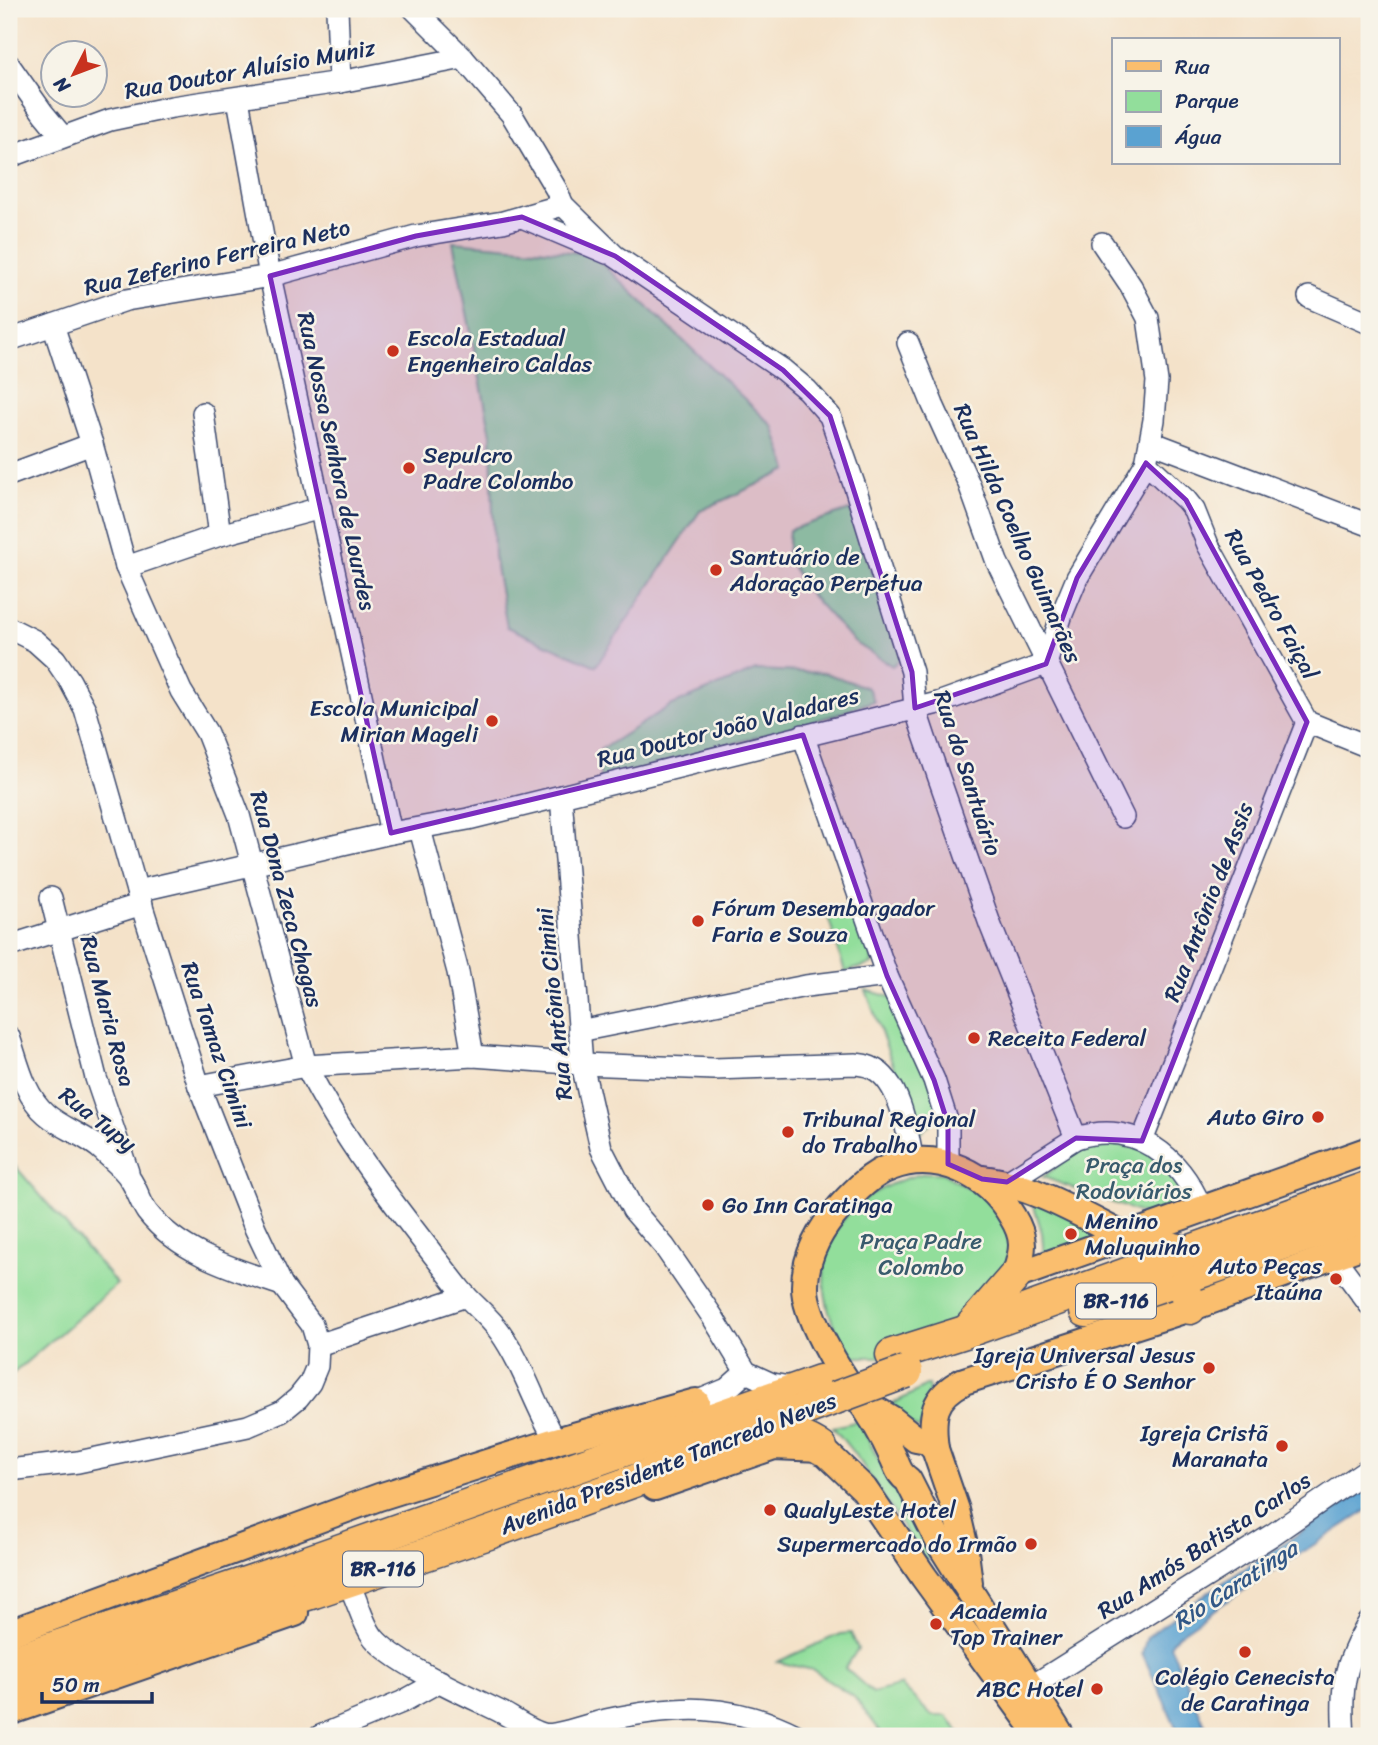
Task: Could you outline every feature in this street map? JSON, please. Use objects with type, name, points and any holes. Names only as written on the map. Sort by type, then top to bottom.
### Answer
[{"type":"highway","name":"BR-116","points":[[1324,1230],[1369,1187]]},
{"type":"highway","name":"BR-116","points":[[1324,1230],[1369,1214]]},
{"type":"highway","name":"Avenida Presidente Tancredo Neves","points":[[9,1687],[314,1592],[636,1480],[968,1331],[1184,1265],[1324,1230]]},
{"type":"highway","points":[[1126,1237],[1184,1265],[1190,1308]]},
{"type":"highway","name":"Avenida Presidente Tancredo Neves","points":[[899,1363],[1184,1265]]},
{"type":"highway","points":[[968,1331],[1015,1276]]},
{"type":"highway","name":"Avenida Presidente Tancredo Neves","points":[[9,1663],[316,1560],[709,1408],[828,1392]]},
{"type":"highway","points":[[757,1427],[813,1441],[821,1448]]},
{"type":"main road","points":[[1015,1276],[1369,1150]]},
{"type":"main road","points":[[828,1392],[842,1376],[821,1338],[804,1288],[814,1243],[853,1193],[875,1175],[892,1166],[913,1163],[948,1164],[1074,1211],[1126,1237]]},
{"type":"main road","points":[[994,1181],[1017,1224],[1022,1243],[1015,1276]]},
{"type":"main road","points":[[970,1592],[964,1544],[956,1510],[930,1449],[934,1412],[941,1399],[955,1385],[1190,1308],[1324,1230],[1369,1243]]},
{"type":"main road","points":[[828,1392],[891,1419],[930,1449],[938,1466],[929,1478],[915,1482],[902,1471],[828,1392]]},
{"type":"main road","name":"Avenida Presidente Tancredo Neves","points":[[9,1633],[379,1497],[556,1441],[709,1408]]},
{"type":"main road","points":[[930,1449],[905,1443],[898,1450],[902,1471],[942,1547],[970,1592],[1040,1736]]},
{"type":"main road","name":"Avenida Presidente Tancredo Neves","points":[[9,1712],[755,1452],[774,1446],[821,1448]]},
{"type":"main road","points":[[821,1448],[864,1489],[920,1570],[1021,1693],[1061,1736]]},
{"type":"main road","points":[[920,1570],[942,1547]]},
{"type":"street","points":[[337,9],[340,82]]},
{"type":"street","points":[[414,9],[463,58],[512,115],[563,205],[615,256]]},
{"type":"street","name":"Rua Doutor Aluísio Muniz","points":[[9,157],[62,135],[110,120],[172,107],[340,82],[463,58]]},
{"type":"street","points":[[9,65],[62,135]]},
{"type":"street","name":"Rua Nossa Senhora de Lourdes","points":[[238,99],[270,276],[391,833]]},
{"type":"street","name":"Rua Zeferino Ferreira Neto","points":[[9,340],[126,300],[270,276],[416,236],[522,217],[563,205]]},
{"type":"street","points":[[522,217],[615,256]]},
{"type":"street","points":[[1046,664],[1077,578],[1148,453],[1157,381],[1148,318],[1131,286],[1102,243]]},
{"type":"street","name":"Rua do Santuário","points":[[615,256],[783,370],[807,390],[830,416],[855,487],[912,672],[915,708],[990,924],[1076,1138]]},
{"type":"street","points":[[1308,298],[1369,323]]},
{"type":"street","name":"Rua Dona Zeca Chagas","points":[[53,325],[92,444],[126,567],[181,691],[206,733],[239,815],[306,1066],[323,1099],[380,1187],[466,1296],[499,1330],[515,1356],[556,1441]]},
{"type":"street","name":"Rua Hilda Coelho Guimarães","points":[[908,343],[969,484],[997,562],[1123,817]]},
{"type":"street","points":[[203,413],[220,535]]},
{"type":"street","points":[[9,475],[92,444]]},
{"type":"street","points":[[1148,453],[1369,525]]},
{"type":"street","name":"Rua Pedro Faiçal","points":[[1148,453],[1194,510],[1208,545],[1307,722]]},
{"type":"street","points":[[126,567],[220,535],[321,508]]},
{"type":"street","name":"Rua Tomaz Cimini","points":[[9,628],[35,641],[55,659],[71,681],[85,709],[139,898],[199,1086],[255,1228],[282,1285],[313,1325],[318,1345]]},
{"type":"street","name":"Rua Doutor João Valadares","points":[[9,946],[59,931],[139,898],[253,866],[561,796],[938,703],[1046,664]]},
{"type":"street","points":[[1307,722],[1369,747]]},
{"type":"street","name":"Rua Antônio de Assis","points":[[1142,1141],[1307,722]]},
{"type":"street","points":[[803,736],[887,976],[934,1080],[948,1124],[948,1164]]},
{"type":"street","name":"Rua Antônio Cimini","points":[[561,796],[582,1064],[601,1148],[633,1210],[671,1256],[746,1372]]},
{"type":"street","points":[[420,829],[458,972],[473,1056]]},
{"type":"street","name":"Rua Maria Rosa","points":[[51,898],[96,1078],[129,1177]]},
{"type":"street","points":[[579,1031],[806,986],[887,976]]},
{"type":"street","name":"Rua Tupy","points":[[9,1037],[23,1078],[34,1100],[46,1114],[99,1147],[129,1177],[146,1211],[187,1247],[228,1267],[282,1285]]},
{"type":"street","points":[[199,1086],[306,1066],[473,1056],[582,1064],[714,1069],[856,1063],[873,1068],[886,1078],[894,1090],[901,1106],[913,1163]]},
{"type":"street","points":[[994,1181],[1076,1138],[1107,1133],[1142,1141],[1165,1155],[1180,1169],[1193,1188],[1202,1209]]},
{"type":"street","points":[[1324,1230],[1369,1304]]},
{"type":"street","points":[[9,1470],[78,1462],[248,1426],[281,1412],[298,1398],[310,1383],[317,1366],[318,1345],[466,1296]]},
{"type":"street","points":[[709,1408],[746,1372],[772,1384],[828,1392]]},
{"type":"street","name":"Rua Amós Batista Carlos","points":[[1021,1693],[1272,1535],[1369,1468]]},
{"type":"street","points":[[352,1593],[374,1637],[416,1668],[543,1735],[607,1720],[694,1708],[722,1710],[749,1717],[798,1736]]},
{"type":"street","points":[[1344,1736],[1342,1710],[1347,1664],[1369,1622]]},
{"type":"street","points":[[320,1736],[402,1702],[440,1681]]},
{"type":"highlighted area","points":[[522,217],[615,256],[783,370],[830,416],[912,672],[915,708],[1046,664],[1077,578],[1146,463],[1186,500],[1307,722],[1142,1141],[1076,1138],[1007,1182],[982,1179],[948,1164],[948,1124],[934,1080],[887,976],[803,735],[391,833],[270,276],[416,236]]},
{"type":"green space","points":[[453,242],[592,254],[773,426],[788,470],[700,511],[596,666],[507,627],[494,556],[491,434]]},
{"type":"green space","points":[[850,510],[902,658],[892,666],[853,641],[809,593],[787,558],[789,530]]},
{"type":"green space","points":[[756,670],[825,673],[868,688],[874,701],[835,715],[600,781],[600,750],[670,706]]},
{"type":"green space","points":[[869,900],[872,964],[845,972],[827,913]]},
{"type":"green space","points":[[866,990],[898,999],[940,1106],[935,1119],[918,1135]]},
{"type":"green space","name":"Praça dos Rodoviários","points":[[1112,1144],[1146,1150],[1191,1197],[1146,1215],[1043,1177],[1090,1145]]},
{"type":"green space","points":[[16,1167],[117,1284],[9,1377],[9,1174]]},
{"type":"green space","name":"Praça Padre Colombo","points":[[925,1173],[942,1173],[1020,1218],[1004,1292],[896,1357],[849,1357],[834,1325],[825,1295],[825,1267],[831,1241],[844,1219],[864,1200],[891,1184]]},
{"type":"green space","name":"Praça dos Rodoviários","points":[[1031,1195],[1115,1231],[1044,1258],[1042,1233]]},
{"type":"green space","points":[[928,1385],[931,1406],[919,1429],[883,1409]]},
{"type":"green space","points":[[859,1421],[876,1455],[935,1550],[926,1562],[860,1461],[833,1427]]},
{"type":"green space","points":[[851,1633],[858,1649],[845,1668],[873,1693],[901,1685],[932,1716],[947,1716],[962,1736],[884,1736],[854,1697],[813,1670],[777,1662],[840,1634]]},
{"type":"water","name":"Rio Caratinga","points":[[1369,1488],[1369,1509],[1215,1609],[1178,1635],[1170,1645],[1210,1736],[1180,1736],[1142,1653],[1147,1637],[1204,1595]]},
{"type":"place","name":"Escola Estadual Engenheiro Caldas","points":[[393,351]]},
{"type":"place","name":"Sepulcro Padre Colombo","points":[[409,468]]},
{"type":"place","name":"Santuário de Adoração Perpétua","points":[[716,570]]},
{"type":"place","name":"Escola Municipal Mirian Mageli","points":[[492,721]]},
{"type":"place","name":"Fórum Desembargador Faria e Souza","points":[[698,921]]},
{"type":"place","name":"Receita Federal","points":[[974,1038]]},
{"type":"place","name":"Auto Giro","points":[[1318,1117]]},
{"type":"place","name":"Tribunal Regional do Trabalho","points":[[788,1132]]},
{"type":"place","name":"Go Inn Caratinga","points":[[708,1205]]},
{"type":"place","name":"Menino Maluquinho","points":[[1071,1234]]},
{"type":"place","name":"Auto Peças Itaúna","points":[[1336,1279]]},
{"type":"place","name":"Igreja Universal Jesus Cristo É O Senhor","points":[[1209,1368]]},
{"type":"place","name":"Igreja Cristã Maranata","points":[[1282,1446]]},
{"type":"place","name":"QualyLeste Hotel","points":[[770,1510]]},
{"type":"place","name":"Supermercado do Irmão","points":[[1031,1544]]},
{"type":"place","name":"Academia Top Trainer","points":[[936,1624]]},
{"type":"place","name":"Colégio Cenecista de Caratinga","points":[[1245,1652]]},
{"type":"place","name":"ABC Hotel","points":[[1097,1689]]}]
